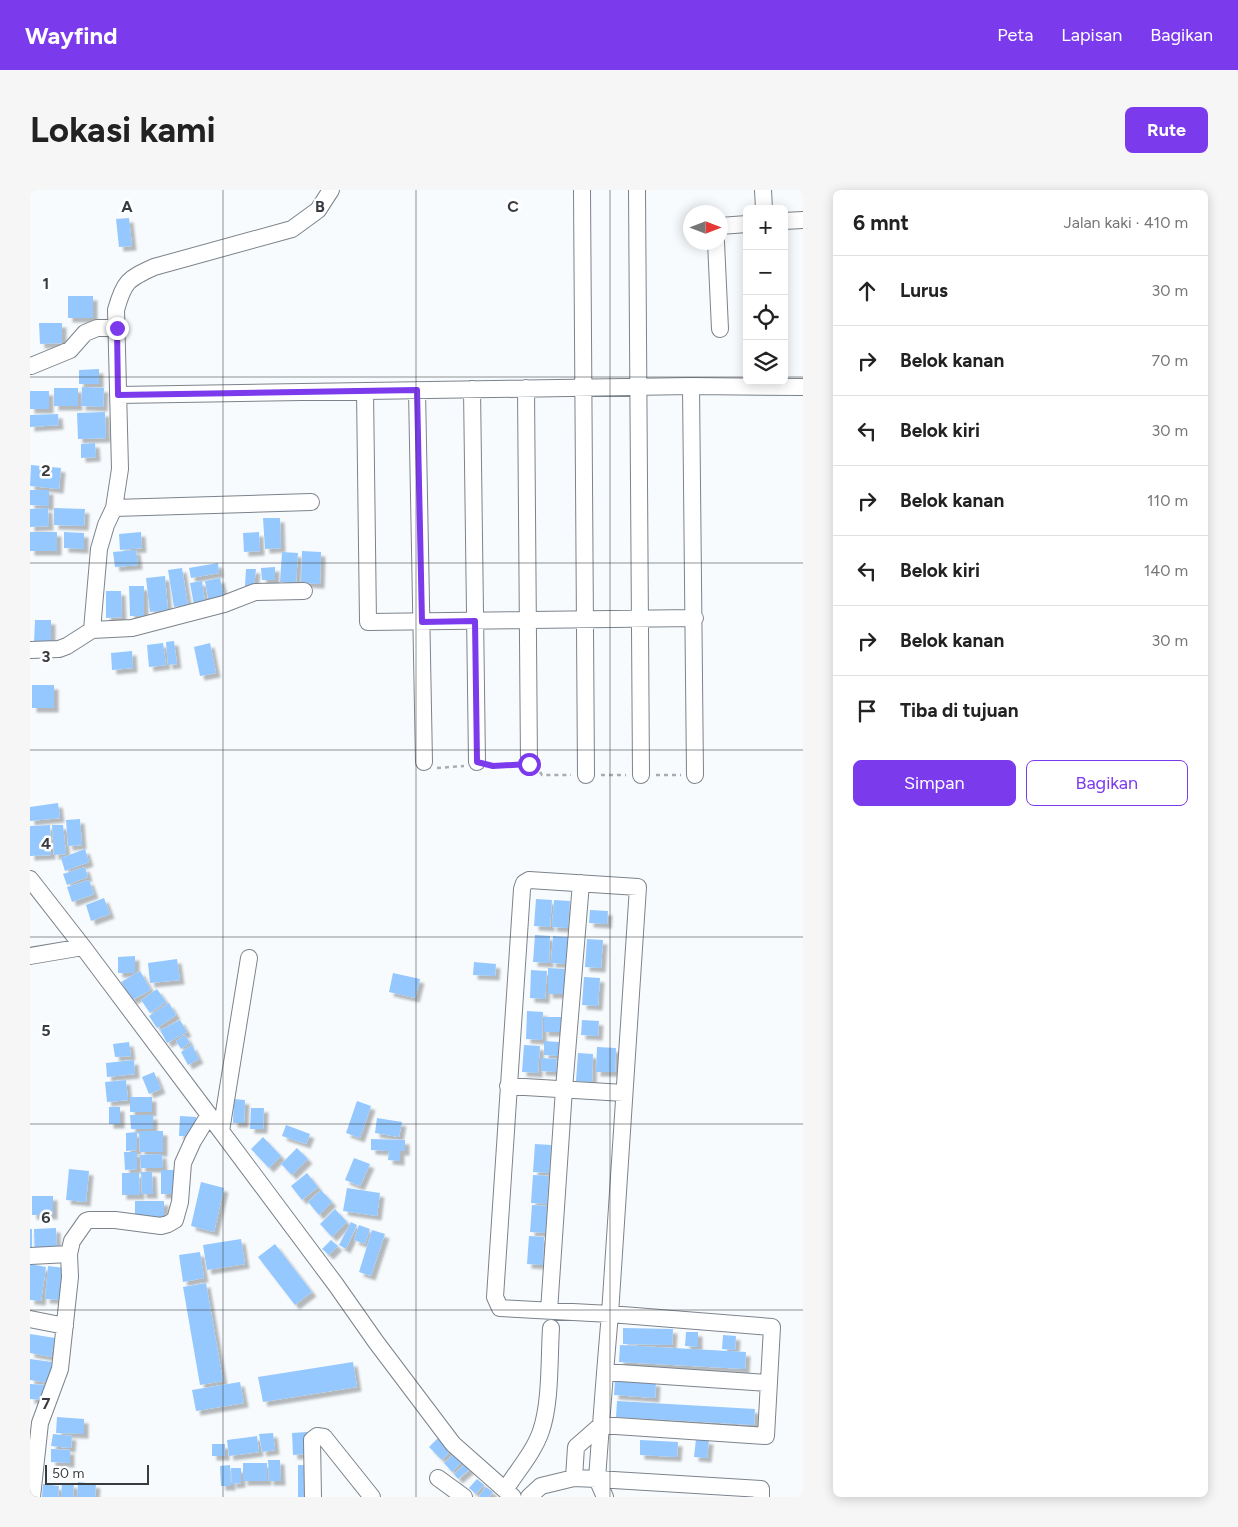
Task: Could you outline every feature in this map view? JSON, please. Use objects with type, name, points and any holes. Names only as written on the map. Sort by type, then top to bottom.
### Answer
[{"type":"street","points":[[92,630],[99,549],[106,525],[114,508],[120,469],[116,310],[121,292],[132,277],[154,267],[292,229],[318,210],[330,190]]},
{"type":"street","points":[[582,190],[586,774]]},
{"type":"street","points":[[637,190],[641,775]]},
{"type":"street","points":[[763,190],[764,205]]},
{"type":"street","points":[[788,221],[803,220]]},
{"type":"street","points":[[728,225],[743,224]]},
{"type":"street","points":[[716,250],[720,329]]},
{"type":"street","points":[[31,366],[70,350],[85,333],[96,328],[117,328]]},
{"type":"street","points":[[118,395],[638,386],[803,387]]},
{"type":"street","points":[[691,386],[695,618],[695,774]]},
{"type":"street","points":[[526,388],[529,764]]},
{"type":"street","points":[[472,389],[477,762]]},
{"type":"street","points":[[417,390],[424,762]]},
{"type":"street","points":[[365,391],[368,622],[695,618]]},
{"type":"street","points":[[114,508],[311,502]]},
{"type":"street","points":[[30,650],[67,646],[92,630],[132,628],[224,604],[255,592],[304,591]]},
{"type":"street","points":[[30,879],[209,1114],[453,1444],[509,1493],[542,1430],[547,1401],[551,1328]]},
{"type":"street","points":[[574,1478],[576,1447],[601,1426],[766,1436],[772,1327],[610,1314],[500,1308],[495,1297],[508,1086],[522,889],[524,883],[529,880],[638,887],[610,1314],[601,1426],[596,1479],[604,1497]]},
{"type":"street","points":[[549,1311],[564,1089],[581,884]]},
{"type":"street","points":[[30,956],[83,947]]},
{"type":"street","points":[[221,1131],[249,958]]},
{"type":"street","points":[[508,1086],[624,1093]]},
{"type":"street","points":[[32,1497],[40,1423],[60,1369],[70,1277],[69,1254],[72,1241],[86,1221],[89,1220],[114,1220],[161,1226],[175,1220],[180,1202],[183,1163],[209,1114]]},
{"type":"street","points":[[30,1256],[69,1254]]},
{"type":"street","points":[[30,1319],[65,1326]]},
{"type":"street","points":[[605,1372],[769,1383]]},
{"type":"street","points":[[313,1497],[312,1440],[317,1436],[324,1437],[372,1497]]},
{"type":"street","points":[[438,1478],[464,1497]]},
{"type":"street","points":[[529,1497],[541,1486],[574,1478],[761,1489],[761,1497]]},
{"type":"path","points":[[424,762],[436,768],[473,766],[477,762],[493,766],[529,764],[542,774],[695,774]]},
{"type":"building","points":[[129,218],[132,246],[119,247],[116,219]]},
{"type":"building","points":[[68,296],[93,296],[93,318],[68,318]]},
{"type":"building","points":[[39,323],[62,323],[62,343],[40,344]]},
{"type":"building","points":[[99,369],[99,384],[79,384],[79,370]]},
{"type":"building","points":[[82,387],[104,388],[103,407],[81,406]]},
{"type":"building","points":[[54,388],[78,388],[78,406],[54,406]]},
{"type":"building","points":[[30,391],[49,391],[49,409],[30,409]]},
{"type":"building","points":[[105,412],[106,438],[78,439],[77,413]]},
{"type":"building","points":[[58,414],[59,425],[30,427],[30,415]]},
{"type":"building","points":[[95,443],[96,457],[81,458],[81,444]]},
{"type":"building","points":[[31,465],[61,468],[59,489],[30,486]]},
{"type":"building","points":[[30,490],[49,490],[49,506],[30,505]]},
{"type":"building","points":[[48,508],[49,526],[30,527],[30,509]]},
{"type":"building","points":[[54,508],[85,509],[84,526],[54,525]]},
{"type":"building","points":[[263,518],[280,518],[281,548],[265,549]]},
{"type":"building","points":[[30,532],[57,532],[57,551],[30,551]]},
{"type":"building","points":[[64,532],[84,533],[84,549],[64,548]]},
{"type":"building","points":[[141,532],[142,548],[120,550],[119,534]]},
{"type":"building","points":[[259,532],[260,551],[244,552],[243,533]]},
{"type":"building","points":[[136,550],[138,565],[115,567],[113,552]]},
{"type":"building","points":[[302,551],[321,552],[320,584],[301,583]]},
{"type":"building","points":[[282,552],[298,553],[296,583],[280,582]]},
{"type":"building","points":[[218,563],[219,573],[191,578],[189,568]]},
{"type":"building","points":[[275,567],[275,580],[262,580],[261,568]]},
{"type":"building","points":[[182,568],[188,605],[174,607],[168,570]]},
{"type":"building","points":[[246,569],[256,569],[254,587],[245,586]]},
{"type":"building","points":[[165,576],[168,610],[150,612],[146,578]]},
{"type":"building","points":[[220,578],[225,601],[209,604],[205,581]]},
{"type":"building","points":[[202,581],[205,602],[194,605],[190,583]]},
{"type":"building","points":[[129,586],[144,586],[144,616],[130,616]]},
{"type":"building","points":[[106,591],[121,591],[122,617],[106,618]]},
{"type":"building","points":[[35,620],[51,620],[51,643],[34,643]]},
{"type":"building","points":[[174,641],[177,664],[168,665],[166,642]]},
{"type":"building","points":[[163,643],[166,665],[149,667],[147,645]]},
{"type":"building","points":[[210,643],[216,673],[200,676],[194,647]]},
{"type":"building","points":[[132,651],[133,668],[112,670],[111,653]]},
{"type":"building","points":[[32,685],[54,685],[54,708],[32,708]]},
{"type":"building","points":[[58,803],[60,818],[30,821],[30,807]]},
{"type":"building","points":[[80,819],[82,845],[68,846],[66,820]]},
{"type":"building","points":[[50,825],[51,855],[30,856],[30,826]]},
{"type":"building","points":[[52,825],[63,825],[66,854],[54,855]]},
{"type":"building","points":[[85,849],[89,862],[65,871],[61,858]]},
{"type":"building","points":[[85,867],[88,877],[67,885],[63,874]]},
{"type":"building","points":[[89,880],[94,894],[72,902],[67,887]]},
{"type":"building","points":[[104,898],[110,914],[91,921],[86,905]]},
{"type":"building","points":[[536,899],[552,900],[550,927],[534,926]]},
{"type":"building","points":[[554,900],[570,901],[568,928],[552,927]]},
{"type":"building","points":[[590,910],[608,911],[607,924],[589,923]]},
{"type":"building","points":[[535,935],[550,936],[549,963],[533,962]]},
{"type":"building","points":[[553,936],[568,937],[567,964],[551,963]]},
{"type":"building","points":[[587,939],[603,940],[601,968],[585,967]]},
{"type":"building","points":[[135,956],[135,973],[118,973],[118,957]]},
{"type":"building","points":[[177,959],[180,980],[150,983],[148,963]]},
{"type":"building","points":[[474,962],[496,964],[495,976],[473,975]]},
{"type":"building","points":[[548,968],[565,969],[565,994],[548,994]]},
{"type":"building","points":[[531,970],[547,971],[545,999],[530,998]]},
{"type":"building","points":[[140,971],[151,990],[132,1000],[121,982]]},
{"type":"building","points":[[393,973],[420,979],[415,998],[389,992]]},
{"type":"building","points":[[584,977],[600,978],[598,1006],[582,1005]]},
{"type":"building","points":[[157,989],[166,1002],[150,1013],[141,1000]]},
{"type":"building","points":[[169,1003],[176,1015],[157,1028],[149,1016]]},
{"type":"building","points":[[527,1011],[543,1012],[542,1040],[526,1039]]},
{"type":"building","points":[[544,1017],[561,1017],[561,1032],[544,1032]]},
{"type":"building","points":[[180,1020],[187,1032],[167,1043],[160,1030]]},
{"type":"building","points":[[582,1020],[599,1021],[598,1036],[581,1035]]},
{"type":"building","points":[[185,1035],[190,1043],[181,1049],[176,1041]]},
{"type":"building","points":[[544,1041],[559,1042],[558,1056],[544,1055]]},
{"type":"building","points":[[129,1042],[131,1056],[115,1057],[113,1044]]},
{"type":"building","points":[[192,1045],[199,1059],[188,1065],[181,1052]]},
{"type":"building","points":[[524,1045],[540,1046],[538,1073],[522,1072]]},
{"type":"building","points":[[597,1047],[616,1048],[615,1072],[596,1072]]},
{"type":"building","points":[[578,1053],[593,1054],[592,1082],[576,1081]]},
{"type":"building","points":[[541,1058],[557,1059],[556,1072],[541,1071]]},
{"type":"building","points":[[134,1060],[135,1074],[107,1077],[106,1063]]},
{"type":"building","points":[[154,1072],[161,1089],[149,1094],[142,1077]]},
{"type":"building","points":[[126,1080],[128,1100],[107,1102],[105,1082]]},
{"type":"building","points":[[130,1097],[152,1097],[152,1112],[130,1112]]},
{"type":"building","points":[[234,1099],[245,1100],[244,1123],[233,1123]]},
{"type":"building","points":[[357,1101],[371,1106],[360,1138],[346,1133]]},
{"type":"building","points":[[109,1107],[120,1107],[120,1124],[109,1124]]},
{"type":"building","points":[[251,1108],[264,1108],[263,1129],[250,1129]]},
{"type":"building","points":[[130,1115],[153,1115],[153,1129],[131,1129]]},
{"type":"building","points":[[180,1116],[196,1117],[195,1136],[179,1136]]},
{"type":"building","points":[[377,1118],[402,1122],[399,1137],[375,1133]]},
{"type":"building","points":[[286,1125],[310,1134],[306,1144],[282,1136]]},
{"type":"building","points":[[139,1131],[163,1131],[163,1152],[140,1152]]},
{"type":"building","points":[[137,1132],[137,1150],[126,1151],[126,1133]]},
{"type":"building","points":[[263,1137],[281,1156],[269,1168],[251,1149]]},
{"type":"building","points":[[371,1139],[405,1140],[405,1151],[400,1151],[400,1161],[388,1160],[389,1151],[371,1150]]},
{"type":"building","points":[[535,1144],[551,1145],[549,1173],[533,1172]]},
{"type":"building","points":[[297,1148],[308,1159],[292,1175],[281,1164]]},
{"type":"building","points":[[124,1152],[137,1152],[137,1169],[125,1170]]},
{"type":"building","points":[[162,1154],[163,1168],[141,1168],[140,1155]]},
{"type":"building","points":[[354,1158],[370,1164],[360,1186],[345,1180]]},
{"type":"building","points":[[69,1169],[89,1171],[86,1202],[66,1200]]},
{"type":"building","points":[[161,1170],[179,1170],[179,1194],[161,1194]]},
{"type":"building","points":[[141,1172],[152,1172],[153,1194],[142,1194]]},
{"type":"building","points":[[122,1173],[139,1173],[140,1195],[122,1195]]},
{"type":"building","points":[[307,1173],[318,1187],[302,1200],[291,1186]]},
{"type":"building","points":[[533,1175],[549,1176],[547,1204],[531,1203]]},
{"type":"building","points":[[201,1182],[224,1188],[214,1232],[191,1226]]},
{"type":"building","points":[[347,1188],[380,1193],[377,1216],[343,1211]]},
{"type":"building","points":[[321,1190],[332,1202],[319,1215],[308,1202]]},
{"type":"building","points":[[32,1196],[53,1196],[53,1215],[32,1215]]},
{"type":"building","points":[[135,1201],[164,1201],[164,1219],[135,1219]]},
{"type":"building","points":[[532,1205],[547,1206],[546,1233],[530,1232]]},
{"type":"building","points":[[335,1209],[347,1222],[332,1237],[320,1224]]},
{"type":"building","points":[[351,1222],[357,1225],[346,1249],[339,1245]]},
{"type":"building","points":[[359,1225],[370,1229],[365,1244],[354,1240]]},
{"type":"building","points":[[56,1228],[57,1252],[35,1253],[34,1229]]},
{"type":"building","points":[[30,1229],[32,1229],[32,1252],[30,1253]]},
{"type":"building","points":[[372,1230],[385,1234],[371,1276],[359,1272]]},
{"type":"building","points":[[529,1236],[544,1237],[543,1265],[527,1264]]},
{"type":"building","points":[[241,1239],[245,1264],[207,1270],[203,1245]]},
{"type":"building","points":[[331,1240],[338,1246],[329,1255],[322,1249]]},
{"type":"building","points":[[275,1244],[312,1292],[295,1305],[258,1257]]},
{"type":"building","points":[[200,1252],[204,1278],[183,1282],[179,1255]]},
{"type":"building","points":[[30,1264],[46,1267],[41,1301],[30,1300]]},
{"type":"building","points":[[48,1266],[65,1268],[62,1300],[45,1299]]},
{"type":"building","points":[[206,1283],[223,1381],[200,1385],[183,1287]]},
{"type":"building","points":[[623,1328],[673,1329],[672,1345],[623,1344]]},
{"type":"building","points":[[686,1332],[698,1332],[698,1347],[685,1346]]},
{"type":"building","points":[[30,1334],[55,1338],[51,1357],[30,1353]]},
{"type":"building","points":[[723,1335],[736,1336],[735,1350],[722,1349]]},
{"type":"building","points":[[620,1345],[746,1352],[745,1369],[619,1362]]},
{"type":"building","points":[[30,1359],[52,1362],[49,1383],[30,1380]]},
{"type":"building","points":[[353,1362],[357,1387],[263,1402],[258,1377]]},
{"type":"building","points":[[615,1380],[656,1382],[655,1398],[614,1395]]},
{"type":"building","points":[[240,1382],[244,1403],[196,1411],[192,1390]]},
{"type":"building","points":[[30,1384],[47,1385],[46,1400],[30,1399]]},
{"type":"building","points":[[617,1401],[755,1409],[754,1425],[616,1417]]},
{"type":"building","points":[[57,1417],[84,1419],[84,1434],[56,1433]]},
{"type":"building","points":[[307,1432],[308,1454],[293,1455],[292,1433]]},
{"type":"building","points":[[273,1433],[275,1450],[262,1452],[259,1434]]},
{"type":"building","points":[[53,1434],[72,1436],[71,1448],[51,1446]]},
{"type":"building","points":[[442,1434],[454,1448],[442,1460],[429,1447]]},
{"type":"building","points":[[257,1436],[259,1452],[229,1456],[227,1440]]},
{"type":"building","points":[[696,1439],[709,1440],[707,1458],[694,1457]]},
{"type":"building","points":[[640,1440],[678,1442],[677,1457],[640,1455]]},
{"type":"building","points":[[212,1444],[225,1444],[225,1456],[212,1456]]},
{"type":"building","points":[[51,1449],[70,1450],[70,1463],[51,1462]]},
{"type":"building","points":[[456,1452],[464,1460],[452,1472],[444,1463]]},
{"type":"building","points":[[268,1460],[280,1460],[281,1481],[269,1481]]},
{"type":"building","points":[[243,1463],[267,1463],[267,1481],[243,1481]]},
{"type":"building","points":[[465,1464],[470,1469],[458,1479],[454,1474]]},
{"type":"building","points":[[230,1465],[231,1486],[221,1486],[220,1466]]},
{"type":"building","points":[[298,1465],[306,1465],[306,1497],[298,1497]]},
{"type":"building","points":[[231,1468],[241,1468],[241,1483],[232,1484]]},
{"type":"building","points":[[477,1479],[484,1485],[476,1494],[469,1488]]},
{"type":"building","points":[[78,1482],[96,1484],[95,1497],[77,1497]]},
{"type":"building","points":[[62,1483],[74,1484],[73,1497],[61,1497]]},
{"type":"building","points":[[43,1484],[59,1486],[58,1497],[42,1497]]},
{"type":"building","points":[[486,1487],[493,1492],[489,1497],[480,1497],[479,1496]]},
{"type":"route","points":[[117,328],[118,395],[417,390],[422,622],[475,621],[477,762],[493,766],[529,764]]}]
